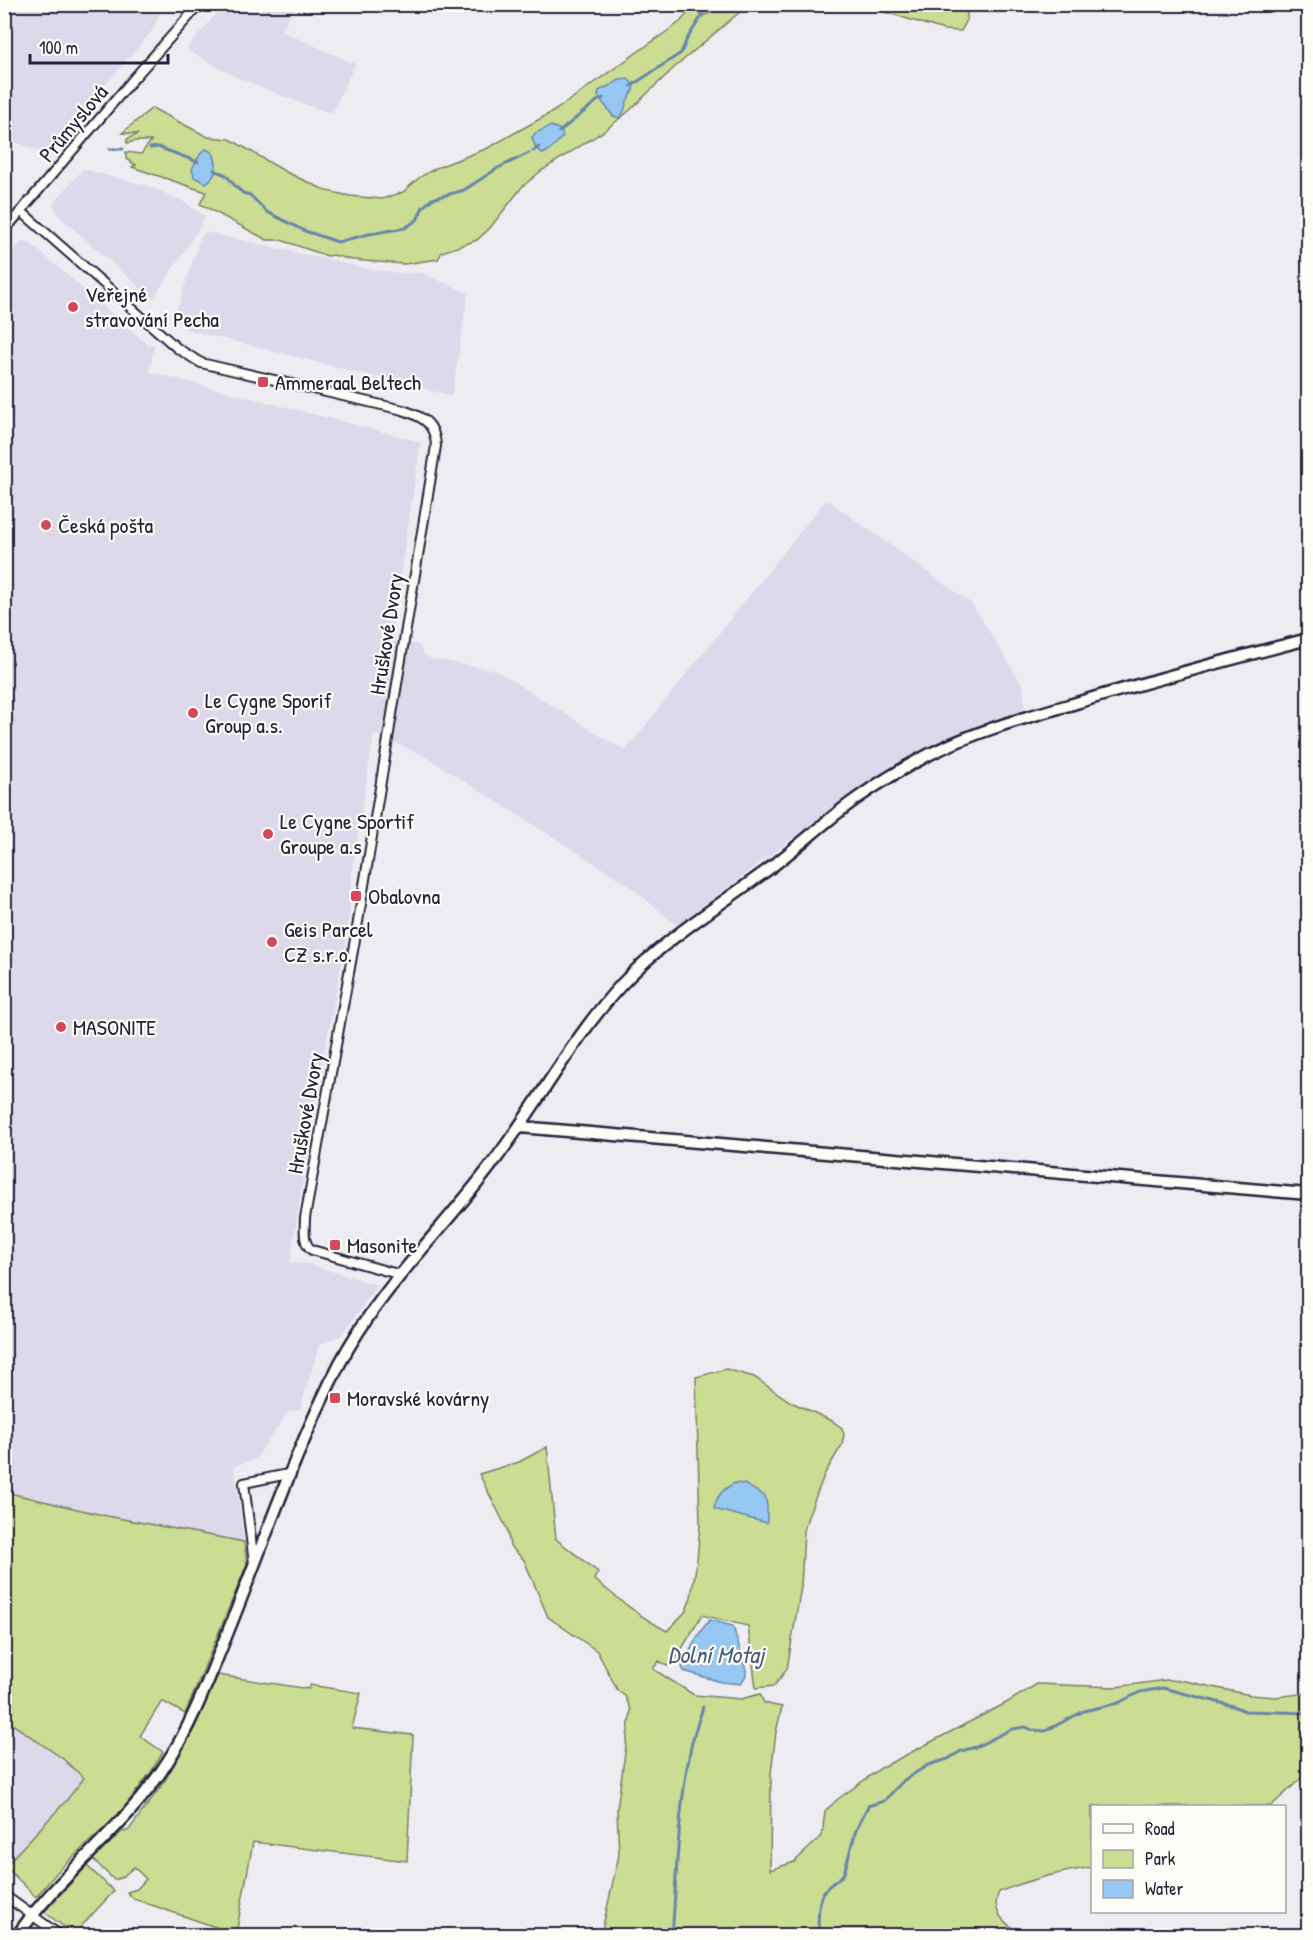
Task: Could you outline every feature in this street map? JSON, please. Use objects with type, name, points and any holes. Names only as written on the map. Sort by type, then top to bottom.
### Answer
[{"type":"street","name":"Průmyslová","points":[[22,212],[135,76],[200,4]]},
{"type":"street","points":[[4,231],[22,212]]},
{"type":"street","name":"Hruškové Dvory","points":[[22,212],[177,348],[201,363],[403,410],[420,417],[434,429],[436,446],[304,1234],[306,1243],[312,1250],[401,1275]]},
{"type":"street","points":[[16,1935],[31,1915],[122,1821],[170,1759],[204,1689],[255,1564],[288,1473],[340,1361],[401,1275],[478,1183],[520,1127],[617,989],[643,962],[777,863],[854,800],[896,773],[935,752],[1025,718],[1142,683],[1308,639]]},
{"type":"street","points":[[520,1127],[1308,1194]]},
{"type":"street","points":[[255,1564],[244,1483],[288,1473]]},
{"type":"street","points":[[4,1895],[61,1935]]},
{"type":"shaded area","points":[[4,5],[163,5],[152,31],[45,154],[6,138],[5,150]]},
{"type":"shaded area","points":[[224,5],[288,5],[294,8],[281,31],[355,64],[333,111],[328,112],[315,108],[265,89],[226,72],[189,51],[188,47]]},
{"type":"shaded area","points":[[83,169],[148,186],[181,200],[205,216],[153,299],[59,216],[53,204]]},
{"type":"shaded area","name":"Ammeraal Beltech","points":[[205,232],[374,270],[410,274],[420,272],[468,293],[452,396],[188,330],[175,316],[201,236]]},
{"type":"shaded area","points":[[21,242],[29,242],[148,345],[154,344],[150,372],[421,442],[390,640],[419,645],[424,655],[432,659],[495,670],[625,751],[824,502],[829,501],[972,604],[1023,686],[1025,709],[934,745],[865,783],[677,926],[629,885],[423,755],[374,734],[352,873],[348,931],[316,1094],[290,1263],[308,1264],[377,1285],[342,1335],[319,1345],[300,1410],[289,1411],[255,1459],[234,1466],[244,1542],[107,1516],[5,1492],[4,261]]},
{"type":"shaded area","points":[[5,1719],[62,1758],[84,1778],[66,1801],[5,1866]]},
{"type":"green space","points":[[695,5],[702,5],[700,15],[702,16],[721,9],[721,5],[748,5],[675,67],[628,112],[604,131],[541,171],[522,187],[490,228],[477,240],[442,252],[438,259],[404,264],[353,260],[333,255],[327,256],[281,240],[267,240],[200,204],[206,192],[132,167],[136,165],[126,159],[126,152],[141,154],[151,141],[127,143],[127,139],[138,134],[122,133],[152,108],[208,137],[230,139],[286,172],[327,191],[382,199],[403,192],[420,177],[436,168],[488,148],[554,111],[680,22]]},
{"type":"green space","points":[[862,5],[967,5],[967,20],[961,31],[944,30]]},
{"type":"green space","points":[[726,1369],[754,1377],[791,1402],[832,1421],[842,1428],[844,1434],[842,1445],[825,1473],[808,1516],[804,1531],[801,1587],[787,1669],[774,1686],[756,1688],[748,1626],[702,1615],[672,1665],[667,1666],[659,1661],[653,1669],[694,1695],[741,1699],[760,1694],[764,1703],[782,1707],[776,1732],[771,1773],[770,1870],[794,1862],[822,1836],[825,1811],[881,1768],[1008,1702],[1037,1684],[1116,1687],[1166,1680],[1185,1681],[1250,1695],[1276,1697],[1308,1693],[1308,1772],[1272,1805],[1091,1805],[1091,1867],[1022,1883],[999,1892],[996,1906],[998,1912],[1006,1923],[1023,1935],[601,1935],[619,1855],[617,1809],[631,1710],[597,1651],[548,1617],[524,1560],[510,1546],[507,1529],[479,1474],[519,1462],[547,1447],[556,1539],[598,1572],[594,1579],[638,1613],[667,1631],[686,1611],[691,1597],[697,1561],[700,1524],[696,1377]]},
{"type":"green space","points":[[5,1492],[107,1516],[244,1542],[247,1564],[185,1714],[162,1701],[140,1736],[163,1752],[151,1772],[119,1814],[59,1870],[36,1897],[5,1866],[66,1801],[84,1778],[62,1758],[5,1719]]},
{"type":"green space","points":[[218,1675],[309,1689],[310,1685],[361,1693],[352,1728],[413,1735],[407,1861],[253,1842],[236,1934],[134,1899],[127,1892],[137,1889],[146,1879],[134,1867],[121,1878],[114,1880],[93,1859],[123,1831],[129,1830],[164,1782]]},
{"type":"green space","points":[[87,1866],[114,1891],[74,1934],[44,1912]]},
{"type":"water","points":[[628,79],[634,85],[623,114],[619,118],[613,116],[598,96],[599,91],[620,80]]},
{"type":"water","points":[[551,126],[561,130],[563,136],[543,154],[536,148],[532,138],[535,133]]},
{"type":"water","points":[[206,149],[213,153],[216,166],[215,174],[206,183],[194,177],[192,169],[201,153]]},
{"type":"water","points":[[735,1483],[744,1484],[765,1496],[767,1523],[714,1509],[721,1493]]},
{"type":"water","name":"Dolní Motaj","points":[[710,1620],[733,1626],[746,1670],[741,1684],[721,1682],[684,1671],[682,1667],[698,1636]]},
{"type":"waterway","points":[[631,86],[681,53],[703,14]]},
{"type":"waterway","points":[[559,132],[603,98]]},
{"type":"waterway","points":[[150,148],[158,147],[198,162]]},
{"type":"waterway","points":[[533,151],[539,147]]},
{"type":"waterway","points":[[110,149],[123,149]]},
{"type":"waterway","points":[[214,170],[226,175],[236,187],[250,195],[267,212],[305,231],[338,242],[405,228],[417,220],[423,207],[432,199],[464,190],[498,168],[529,153]]},
{"type":"waterway","points":[[818,1936],[819,1911],[823,1893],[844,1873],[856,1830],[868,1806],[884,1801],[904,1780],[928,1765],[948,1759],[1012,1729],[1026,1727],[1045,1731],[1084,1711],[1118,1703],[1140,1692],[1163,1688],[1245,1711],[1308,1713]]},
{"type":"waterway","points":[[672,1936],[683,1793],[691,1747],[703,1707]]},
{"type":"place","name":"Veřejné stravování Pecha","points":[[73,307]]},
{"type":"place","name":"Ammeraal Beltech","points":[[263,382]]},
{"type":"place","name":"Česká pošta","points":[[46,525]]},
{"type":"place","name":"Le Cygne Sporif Group a.s.","points":[[193,713]]},
{"type":"place","name":"Le Cygne Sportif Groupe a.s","points":[[268,834]]},
{"type":"place","name":"Obalovna","points":[[356,896]]},
{"type":"place","name":"Geis Parcel CZ s.r.o.","points":[[272,942]]},
{"type":"place","name":"MASONITE","points":[[61,1027]]},
{"type":"place","name":"Masonite","points":[[335,1245]]},
{"type":"place","name":"Moravské kovárny","points":[[335,1398]]}]
